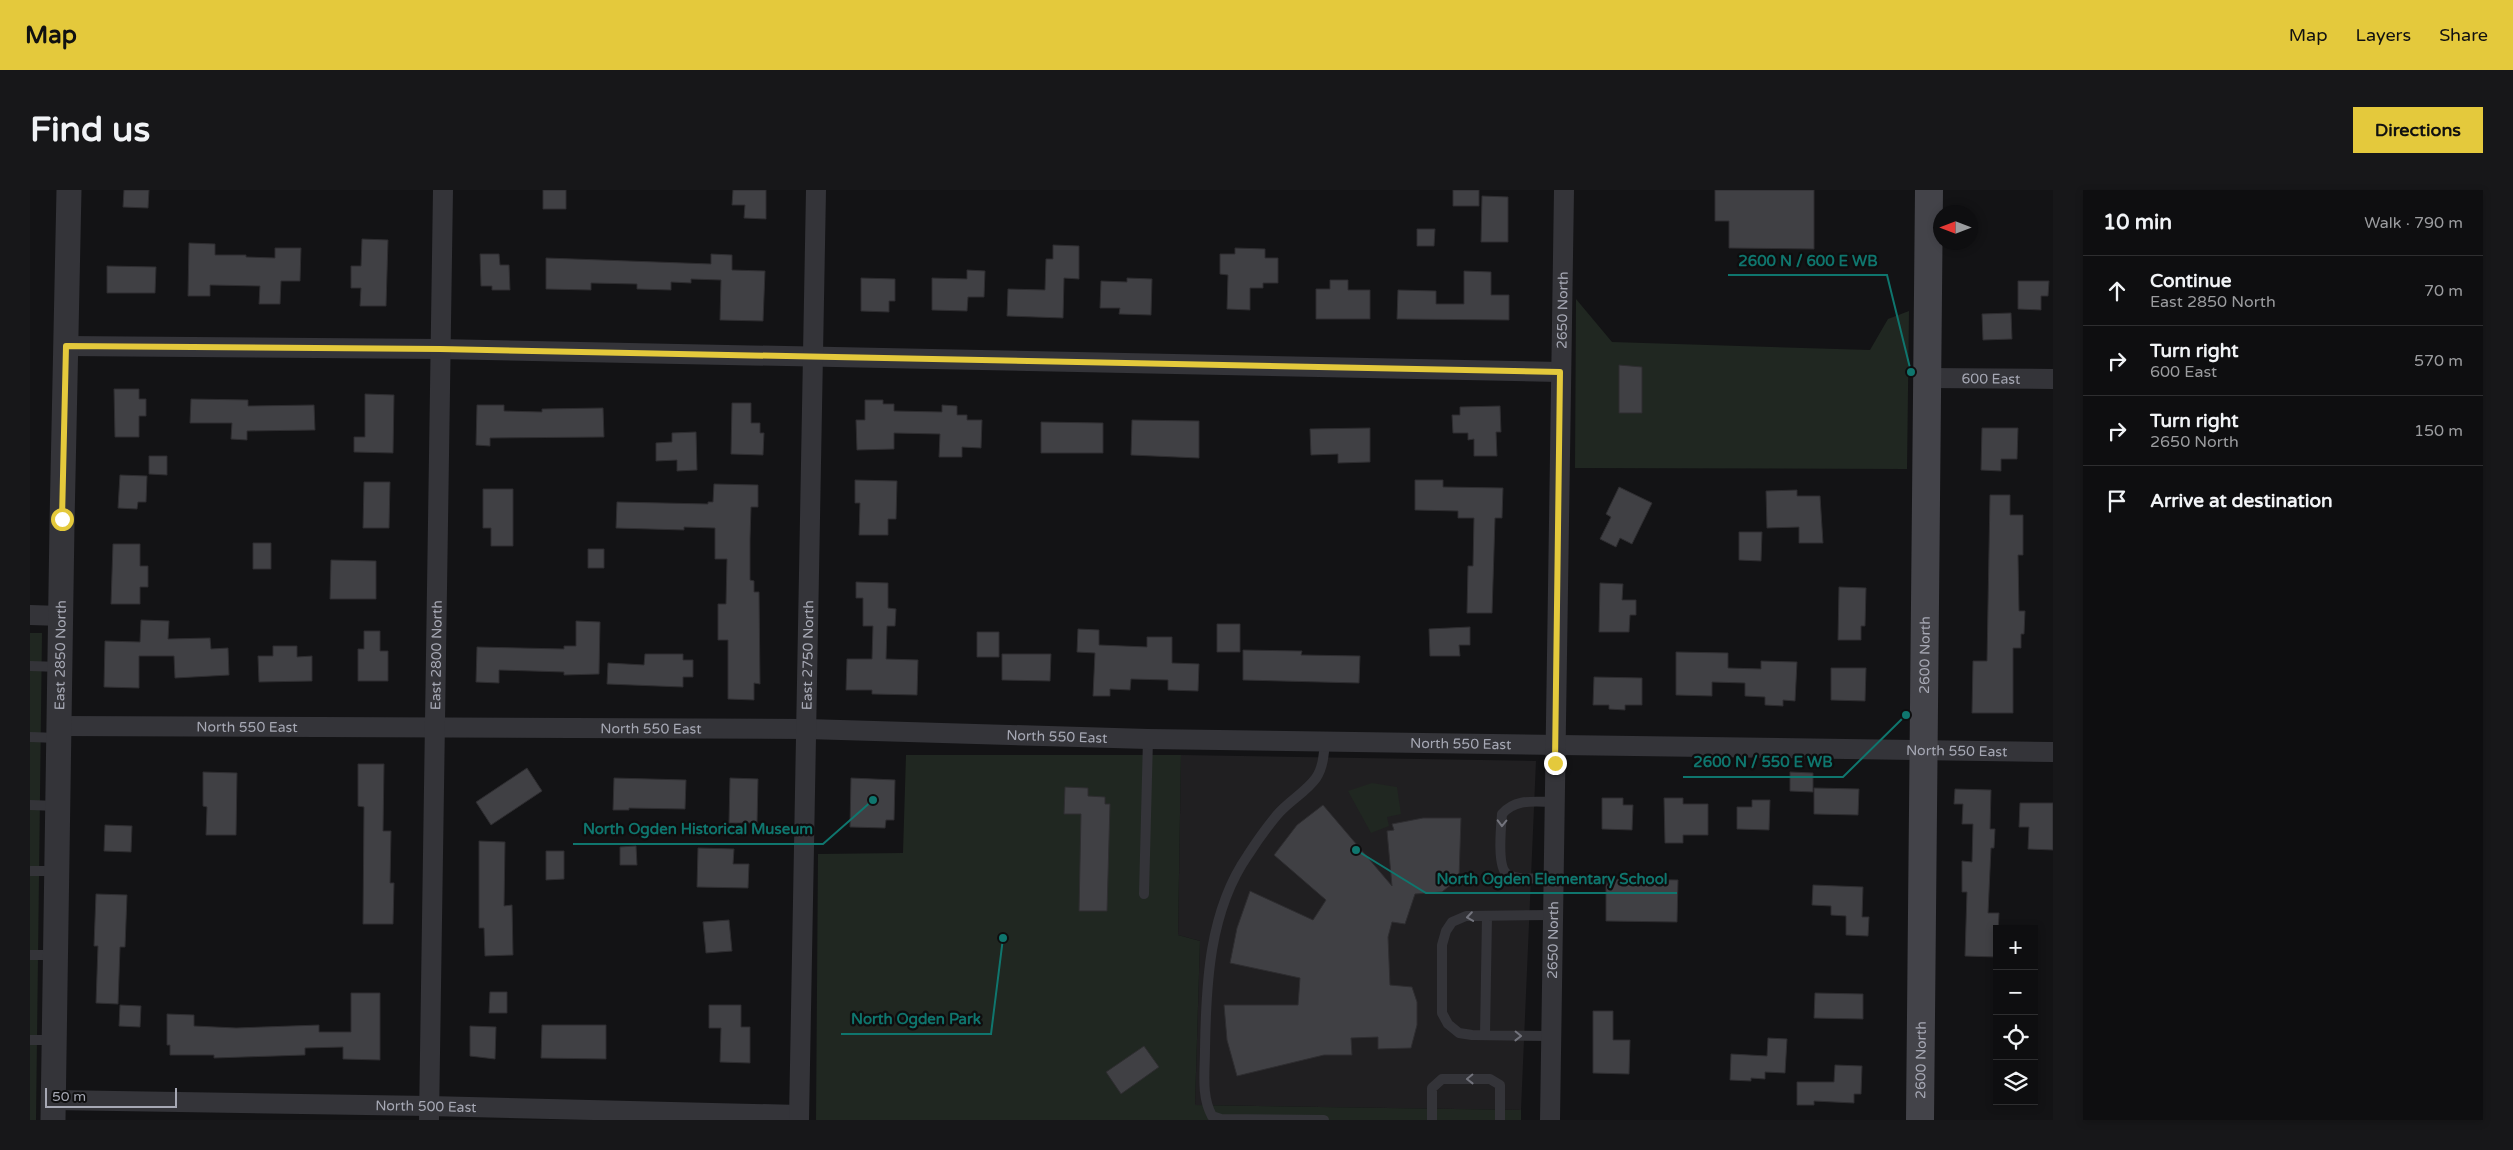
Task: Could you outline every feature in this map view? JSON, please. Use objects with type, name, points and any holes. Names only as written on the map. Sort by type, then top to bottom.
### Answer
[{"type":"main road","name":"2600 North","points":[[1920,1120],[1929,190]]},
{"type":"street","name":"East 2850 North","points":[[54,1110],[69,190]]},
{"type":"street","name":"East 2800 North","points":[[429,1113],[443,190]]},
{"type":"street","name":"East 2750 North","points":[[799,1117],[816,190]]},
{"type":"street","name":"2650 North","points":[[1550,1120],[1564,190]]},
{"type":"street","points":[[66,346],[440,349],[812,355],[1560,372]]},
{"type":"street","name":"600 East","points":[[1927,378],[2053,379]]},
{"type":"street","points":[[30,616],[61,616]]},
{"type":"street","name":"North 550 East","points":[[59,732],[434,727],[807,729],[1148,740],[2053,752]]},
{"type":"street","name":"North 500 East","points":[[54,1110],[799,1117]]},
{"type":"lane","points":[[30,666],[60,667]]},
{"type":"lane","points":[[30,737],[59,732]]},
{"type":"lane","points":[[1144,894],[1148,740]]},
{"type":"lane","points":[[1324,1120],[1221,1119],[1212,1116],[1206,1106],[1204,1092],[1205,1008],[1214,940],[1226,897],[1246,856],[1278,814],[1316,778],[1322,766],[1325,742]]},
{"type":"lane","points":[[1553,878],[1516,877],[1506,873],[1501,865],[1501,851],[1502,814],[1509,806],[1522,802],[1554,802]]},
{"type":"lane","points":[[30,805],[58,806]]},
{"type":"lane","points":[[30,870],[57,871]]},
{"type":"lane","points":[[1551,1036],[1459,1033],[1448,1024],[1442,1013],[1442,945],[1446,931],[1452,922],[1466,916],[1553,915]]},
{"type":"lane","points":[[1485,1035],[1487,916]]},
{"type":"lane","points":[[30,954],[56,955]]},
{"type":"lane","points":[[30,1040],[55,1040]]},
{"type":"lane","points":[[1432,1120],[1432,1088],[1442,1079],[1490,1079],[1500,1085],[1500,1120]]},
{"type":"shaded area","points":[[1576,299],[1612,342],[1870,350],[1888,319],[1909,311],[1907,469],[1575,468]]},
{"type":"shaded area","points":[[30,633],[42,633],[36,1120],[30,1120]]},
{"type":"shaded area","points":[[906,755],[1181,755],[1178,935],[1200,941],[1195,1105],[1521,1110],[1521,1120],[816,1120],[818,854],[903,853]]},
{"type":"shaded area","points":[[1181,755],[1536,761],[1521,1110],[1195,1105],[1200,941],[1178,935]]},
{"type":"shaded area","points":[[1372,783],[1397,787],[1401,814],[1387,817],[1389,826],[1371,833],[1348,791]]},
{"type":"building","points":[[124,190],[149,190],[148,208],[123,207]]},
{"type":"building","points":[[543,190],[566,190],[566,209],[543,209]]},
{"type":"building","points":[[733,190],[766,190],[766,219],[744,218],[745,205],[732,205]]},
{"type":"building","points":[[1453,190],[1479,190],[1479,206],[1453,206]]},
{"type":"building","points":[[1715,190],[1814,190],[1814,249],[1729,248],[1729,221],[1715,221]]},
{"type":"building","points":[[1482,196],[1508,197],[1508,242],[1481,242]]},
{"type":"building","points":[[1417,229],[1435,229],[1434,246],[1417,246]]},
{"type":"building","points":[[362,239],[388,240],[386,306],[360,306],[361,288],[351,288],[351,266],[361,266]]},
{"type":"building","points":[[189,243],[215,244],[215,255],[246,255],[246,257],[275,258],[275,248],[301,248],[300,281],[281,281],[280,304],[259,304],[260,286],[210,285],[210,296],[188,296]]},
{"type":"building","points":[[1053,245],[1079,246],[1079,279],[1064,278],[1063,318],[1007,316],[1008,289],[1045,290],[1046,259],[1053,259]]},
{"type":"building","points":[[1235,248],[1265,249],[1265,258],[1278,258],[1278,283],[1263,283],[1263,288],[1250,288],[1250,310],[1227,309],[1228,275],[1220,274],[1220,254],[1235,254]]},
{"type":"building","points":[[480,254],[499,254],[500,265],[509,265],[510,290],[492,290],[492,286],[481,286]]},
{"type":"building","points":[[711,254],[732,255],[732,270],[765,271],[763,321],[720,320],[721,280],[691,279],[691,283],[671,282],[671,290],[637,289],[637,284],[591,283],[591,290],[546,289],[546,258],[711,264]]},
{"type":"building","points":[[107,266],[156,267],[155,293],[107,293]]},
{"type":"building","points":[[967,270],[985,271],[984,297],[968,297],[967,311],[932,310],[932,278],[967,279]]},
{"type":"building","points":[[1464,271],[1491,272],[1491,295],[1509,295],[1509,320],[1397,319],[1398,290],[1436,291],[1436,304],[1464,304]]},
{"type":"building","points":[[861,278],[895,279],[895,301],[889,301],[889,312],[861,311]]},
{"type":"building","points":[[1127,278],[1152,279],[1151,315],[1119,314],[1120,308],[1100,308],[1101,281],[1127,282]]},
{"type":"building","points":[[1330,280],[1348,280],[1348,290],[1370,290],[1370,319],[1316,319],[1316,289],[1330,289]]},
{"type":"building","points":[[2018,281],[2049,281],[2048,296],[2041,296],[2041,310],[2018,309]]},
{"type":"building","points":[[2011,313],[2012,339],[1983,340],[1982,314]]},
{"type":"building","points":[[1619,365],[1642,367],[1642,413],[1619,413]]},
{"type":"building","points":[[114,389],[139,389],[139,399],[146,399],[146,416],[139,416],[139,437],[115,437]]},
{"type":"building","points":[[365,394],[394,395],[393,453],[354,452],[354,437],[365,437]]},
{"type":"building","points":[[191,399],[248,400],[248,406],[314,405],[315,430],[247,431],[247,440],[231,439],[232,423],[190,423]]},
{"type":"building","points":[[865,400],[883,400],[883,404],[894,404],[894,411],[942,412],[942,405],[957,406],[957,415],[967,415],[967,420],[982,420],[981,448],[962,447],[962,457],[939,457],[940,434],[894,433],[894,449],[857,450],[856,420],[865,420]]},
{"type":"building","points":[[732,403],[751,403],[751,423],[760,423],[760,433],[764,433],[763,455],[731,454]]},
{"type":"building","points":[[477,405],[504,405],[504,411],[542,412],[542,409],[603,408],[604,437],[490,438],[490,446],[476,445]]},
{"type":"building","points":[[1500,406],[1501,432],[1496,432],[1497,456],[1474,456],[1474,439],[1468,440],[1468,433],[1453,433],[1452,415],[1460,415],[1460,407]]},
{"type":"building","points":[[1132,420],[1199,421],[1199,458],[1131,455]]},
{"type":"building","points":[[1041,422],[1103,423],[1103,453],[1041,453]]},
{"type":"building","points":[[1370,428],[1370,462],[1338,463],[1338,454],[1311,455],[1310,429]]},
{"type":"building","points":[[1982,428],[2018,428],[2017,459],[2001,459],[2001,471],[1981,470]]},
{"type":"building","points":[[696,432],[697,470],[677,471],[677,460],[656,461],[656,443],[672,442],[672,433]]},
{"type":"building","points":[[149,456],[167,456],[167,475],[149,474]]},
{"type":"building","points":[[120,475],[147,476],[146,502],[138,502],[137,509],[118,508]]},
{"type":"building","points":[[855,480],[897,481],[896,519],[888,519],[888,535],[859,535],[860,503],[855,503]]},
{"type":"building","points":[[1415,480],[1443,480],[1443,487],[1503,488],[1502,518],[1495,518],[1492,613],[1467,613],[1468,566],[1473,566],[1474,518],[1458,518],[1458,511],[1415,510]]},
{"type":"building","points":[[364,482],[390,482],[389,528],[363,528]]},
{"type":"building","points":[[714,484],[758,485],[758,507],[751,507],[750,539],[750,580],[754,581],[754,592],[759,592],[760,684],[754,683],[754,700],[728,699],[728,640],[718,640],[718,604],[726,604],[727,559],[715,559],[715,528],[684,527],[684,530],[616,528],[617,502],[708,504],[708,502],[713,502]]},
{"type":"building","points":[[1619,487],[1652,503],[1632,544],[1620,538],[1616,547],[1600,539],[1611,517],[1606,514]]},
{"type":"building","points":[[483,489],[513,489],[513,546],[491,546],[491,528],[483,528]]},
{"type":"building","points":[[1797,490],[1797,496],[1820,496],[1823,543],[1799,543],[1799,527],[1767,528],[1766,491]]},
{"type":"building","points":[[1990,495],[2010,495],[2010,515],[2023,515],[2023,555],[2018,555],[2019,611],[2025,611],[2024,634],[2021,634],[2021,648],[2013,648],[2013,713],[1972,713],[1973,661],[1987,661]]},
{"type":"building","points":[[1739,532],[1762,532],[1761,561],[1739,560]]},
{"type":"building","points":[[253,543],[271,543],[271,569],[253,569]]},
{"type":"building","points":[[113,544],[140,544],[140,566],[148,566],[148,587],[140,587],[140,604],[111,604]]},
{"type":"building","points":[[588,549],[604,549],[604,568],[588,568]]},
{"type":"building","points":[[331,560],[376,561],[376,599],[330,599]]},
{"type":"building","points":[[856,582],[888,583],[888,608],[896,609],[895,626],[887,626],[886,659],[918,660],[917,695],[872,694],[872,690],[846,690],[847,659],[872,659],[873,626],[863,626],[863,598],[856,598]]},
{"type":"building","points":[[1600,583],[1623,584],[1622,600],[1636,600],[1636,615],[1630,615],[1629,632],[1599,632]]},
{"type":"building","points":[[1839,587],[1866,588],[1865,626],[1861,626],[1861,640],[1838,640]]},
{"type":"building","points":[[141,620],[169,621],[168,639],[210,638],[211,649],[228,648],[229,675],[175,678],[174,656],[139,656],[139,688],[104,687],[105,641],[140,642]]},
{"type":"building","points":[[576,621],[600,622],[599,674],[564,675],[564,672],[499,670],[499,683],[476,682],[477,647],[564,649],[564,646],[576,646]]},
{"type":"building","points":[[1217,624],[1240,624],[1240,652],[1217,652]]},
{"type":"building","points":[[1470,627],[1470,645],[1459,645],[1460,656],[1430,656],[1429,629]]},
{"type":"building","points":[[1078,629],[1099,630],[1099,645],[1147,647],[1147,637],[1172,637],[1172,663],[1199,664],[1198,691],[1168,690],[1168,680],[1131,679],[1130,690],[1110,689],[1110,696],[1093,696],[1095,653],[1077,652]]},
{"type":"building","points":[[364,631],[380,631],[380,651],[388,651],[388,681],[358,681],[358,649],[364,649]]},
{"type":"building","points":[[977,632],[999,632],[999,657],[977,657]]},
{"type":"building","points":[[273,646],[297,646],[297,657],[312,656],[312,681],[259,682],[258,656],[273,656]]},
{"type":"building","points":[[1243,650],[1302,651],[1301,655],[1360,656],[1359,683],[1243,680]]},
{"type":"building","points":[[1676,652],[1728,653],[1728,668],[1761,669],[1761,661],[1797,662],[1795,701],[1783,700],[1783,706],[1765,705],[1765,697],[1745,696],[1745,683],[1712,682],[1712,696],[1676,695]]},
{"type":"building","points":[[645,654],[683,654],[683,660],[693,660],[693,677],[683,677],[683,687],[607,684],[608,663],[644,665]]},
{"type":"building","points":[[1002,654],[1051,654],[1050,681],[1002,680]]},
{"type":"building","points":[[1831,668],[1866,668],[1865,701],[1831,700]]},
{"type":"building","points":[[1594,677],[1642,678],[1642,705],[1625,705],[1625,710],[1609,709],[1609,705],[1593,705]]},
{"type":"building","points":[[358,764],[384,764],[383,831],[391,831],[390,883],[394,883],[393,924],[363,924],[364,807],[358,806]]},
{"type":"building","points":[[527,768],[542,791],[491,825],[476,802]]},
{"type":"building","points":[[203,772],[237,773],[236,835],[206,835],[207,807],[203,806]]},
{"type":"building","points":[[1790,772],[1813,773],[1813,792],[1790,791]]},
{"type":"building","points":[[614,778],[686,780],[685,809],[629,808],[629,810],[613,810]]},
{"type":"building","points":[[730,778],[758,779],[757,823],[729,823]]},
{"type":"building","points":[[851,778],[895,780],[894,820],[886,820],[885,828],[850,827]]},
{"type":"building","points":[[1065,787],[1088,788],[1088,796],[1105,797],[1105,804],[1110,804],[1107,911],[1079,911],[1081,814],[1064,814]]},
{"type":"building","points":[[1814,788],[1859,789],[1858,815],[1814,814]]},
{"type":"building","points":[[1955,789],[1991,790],[1990,829],[1995,829],[1994,848],[1991,848],[1988,913],[1999,913],[1998,925],[1993,925],[1993,957],[1965,956],[1967,892],[1962,892],[1962,861],[1972,862],[1973,824],[1962,824],[1963,804],[1954,804]]},
{"type":"building","points":[[1602,798],[1623,798],[1623,805],[1633,805],[1632,830],[1602,829]]},
{"type":"building","points":[[1664,798],[1683,798],[1683,804],[1708,804],[1708,835],[1683,835],[1683,843],[1665,843]]},
{"type":"building","points":[[1752,800],[1770,800],[1769,830],[1737,829],[1737,807],[1752,807]]},
{"type":"building","points":[[2020,803],[2053,803],[2053,850],[2028,849],[2029,827],[2019,827]]},
{"type":"building","points":[[1323,805],[1392,886],[1387,831],[1394,830],[1392,824],[1423,818],[1461,818],[1459,878],[1442,892],[1415,894],[1405,924],[1392,922],[1388,937],[1390,985],[1412,987],[1417,1002],[1417,1025],[1411,1048],[1378,1049],[1378,1037],[1351,1038],[1352,1055],[1324,1055],[1237,1076],[1227,1040],[1224,1005],[1298,1005],[1300,978],[1230,963],[1237,928],[1250,891],[1313,920],[1326,900],[1274,855],[1297,825]]},
{"type":"building","points":[[105,825],[132,826],[131,852],[104,851]]},
{"type":"building","points":[[479,841],[505,842],[504,906],[512,905],[513,955],[485,956],[484,928],[479,928]]},
{"type":"building","points":[[636,846],[637,865],[620,865],[620,847]]},
{"type":"building","points":[[698,848],[734,849],[733,864],[749,864],[748,888],[697,887]]},
{"type":"building","points":[[546,851],[564,851],[564,879],[546,880]]},
{"type":"building","points":[[1606,879],[1678,880],[1677,922],[1606,921]]},
{"type":"building","points":[[1813,885],[1863,887],[1862,917],[1869,917],[1868,936],[1846,935],[1846,916],[1831,915],[1831,906],[1812,905]]},
{"type":"building","points":[[96,894],[127,895],[125,947],[120,947],[118,1004],[96,1003],[98,946],[94,946]]},
{"type":"building","points":[[729,920],[732,951],[706,953],[703,922]]},
{"type":"building","points":[[490,992],[507,992],[507,1013],[489,1013]]},
{"type":"building","points":[[351,993],[380,993],[380,1060],[343,1059],[343,1047],[305,1048],[305,1055],[214,1058],[214,1055],[170,1055],[170,1045],[167,1045],[167,1014],[194,1015],[194,1026],[236,1028],[319,1025],[319,1032],[351,1032]]},
{"type":"building","points":[[1815,993],[1863,994],[1863,1019],[1814,1018]]},
{"type":"building","points":[[120,1005],[141,1006],[140,1027],[119,1026]]},
{"type":"building","points":[[709,1005],[741,1005],[741,1027],[750,1027],[750,1063],[720,1062],[721,1028],[709,1028]]},
{"type":"building","points":[[1593,1011],[1613,1011],[1613,1040],[1630,1040],[1629,1074],[1593,1073]]},
{"type":"building","points":[[542,1025],[606,1025],[606,1059],[541,1058]]},
{"type":"building","points":[[470,1026],[496,1027],[495,1059],[470,1056]]},
{"type":"building","points":[[1768,1038],[1787,1039],[1785,1073],[1765,1072],[1765,1079],[1751,1078],[1751,1081],[1730,1080],[1731,1054],[1767,1056]]},
{"type":"building","points":[[1144,1046],[1159,1067],[1121,1094],[1106,1072]]},
{"type":"building","points":[[1835,1065],[1862,1066],[1861,1094],[1854,1094],[1854,1103],[1814,1101],[1814,1105],[1797,1105],[1797,1082],[1834,1082]]},
{"type":"place","name":"2600 N / 600 E WB","points":[[1911,372]]},
{"type":"place","name":"2600 N / 550 E WB","points":[[1906,715]]},
{"type":"place","name":"North Ogden Historical Museum","points":[[873,800]]},
{"type":"place","name":"North Ogden Elementary School","points":[[1356,850]]},
{"type":"place","name":"North Ogden Park","points":[[1003,938]]},
{"type":"route","points":[[62,519],[66,346],[440,349],[812,355],[1560,372],[1555,763]]}]
